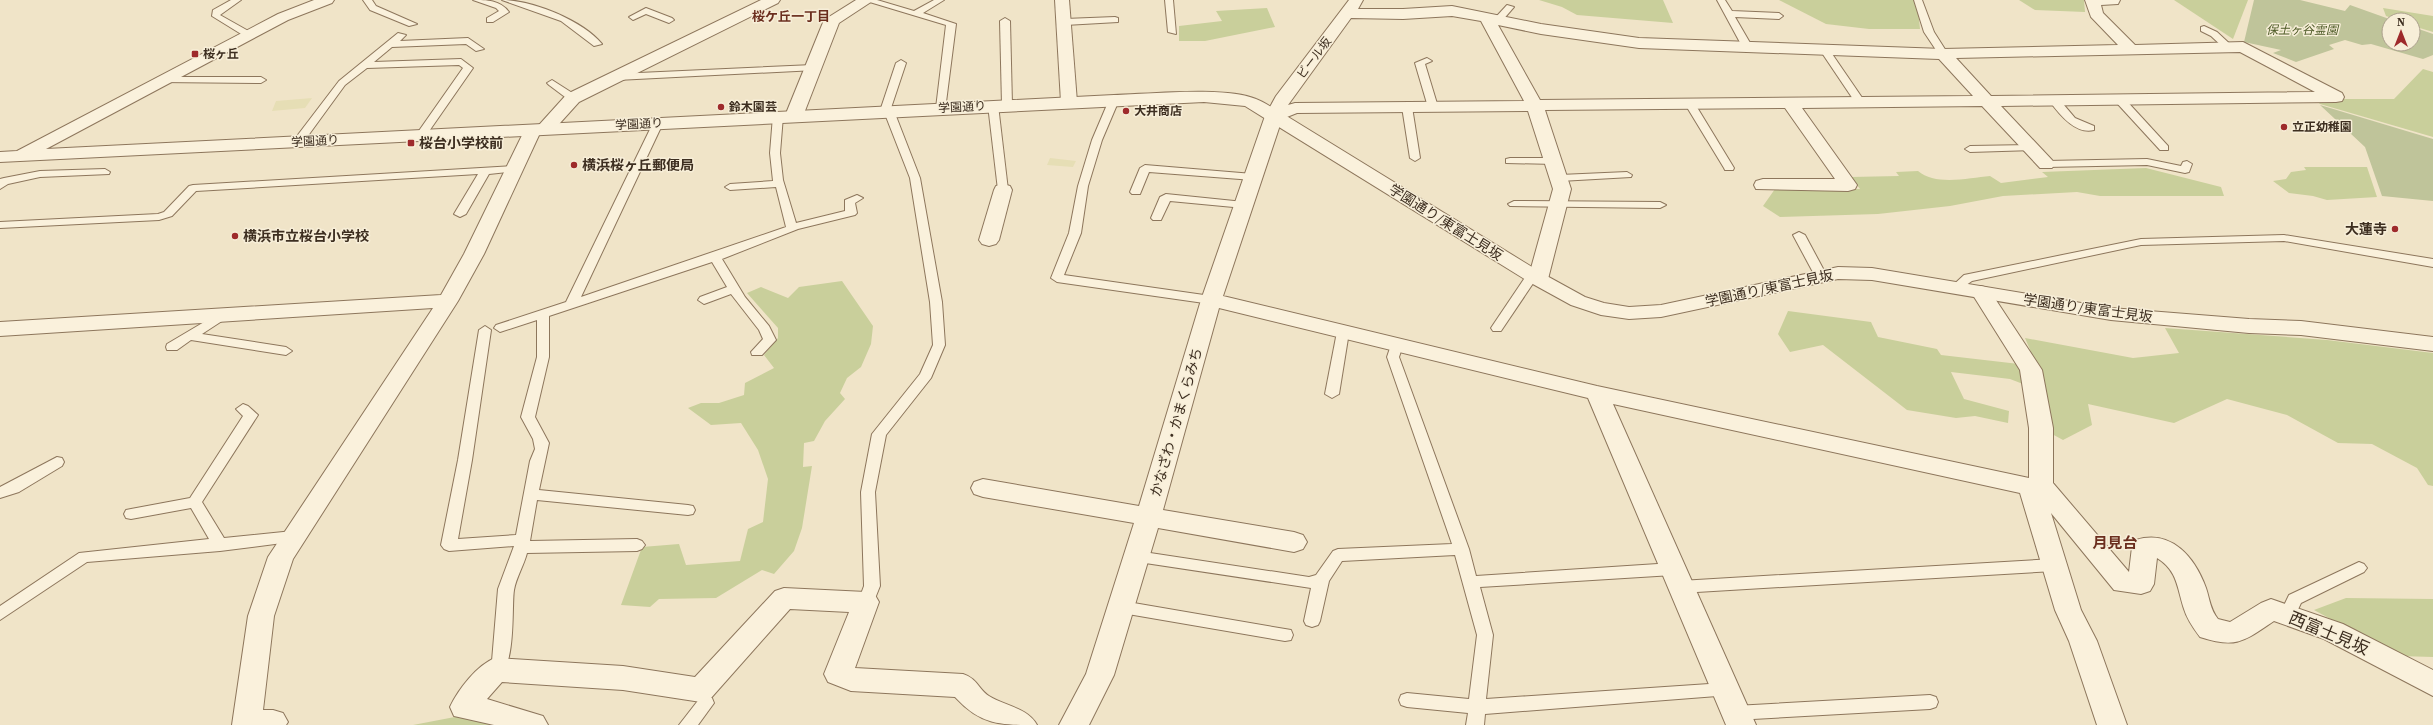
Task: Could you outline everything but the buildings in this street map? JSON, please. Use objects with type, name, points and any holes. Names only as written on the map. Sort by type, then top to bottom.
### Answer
[{"type":"street","points":[[0,166],[283,17],[324,0]]},
{"type":"street","points":[[251,724],[261,616],[281,557],[448,301],[474,254],[514,169],[539,129],[573,98],[772,0]]},
{"type":"street","points":[[786,116],[813,68],[832,20],[867,0]]},
{"type":"street","points":[[1062,0],[1065,22],[1069,102]]},
{"type":"street","name":"ビール坂","points":[[1274,116],[1282,100],[1357,0]]},
{"type":"street","points":[[2113,1],[2093,0],[2096,14],[2131,50]]},
{"type":"street","points":[[1274,116],[1295,108],[2336,97],[2243,47],[1943,54],[1748,48],[1639,43],[1541,29],[1452,11],[1403,14],[1347,14]]},
{"type":"street","points":[[1492,19],[1535,106],[1558,170],[1562,189],[1535,277]]},
{"type":"street","points":[[1943,54],[2046,164]]},
{"type":"street","name":"学園通り","points":[[0,158],[940,108],[1204,97],[1249,102],[1274,116]]},
{"type":"street","points":[[1763,185],[1848,185],[1790,102]]},
{"type":"street","name":"かなざわ・かまくらみち","points":[[1074,725],[1100,675],[1149,516],[1211,300],[1274,116]]},
{"type":"street","name":"学園通り/東富士見坂","points":[[1274,116],[1535,277],[1578,301],[1601,309],[1628,313],[1662,311],[1838,273],[1872,274],[2111,314],[2249,326],[2301,328],[2433,344]]},
{"type":"street","points":[[989,240],[1003,190]]},
{"type":"street","points":[[1981,292],[2031,370],[2041,428],[2036,486],[2054,565],[2068,610],[2082,641],[2112,725]]},
{"type":"street","points":[[1211,300],[1597,393],[2036,486]]},
{"type":"street","points":[[5,334],[221,316],[448,301]]},
{"type":"street","points":[[1597,393],[1733,709]]},
{"type":"street","name":"西富士見坂","points":[[2036,486],[2123,583],[2141,584],[2145,547],[2155,545],[2169,552],[2184,571],[2194,595],[2198,613],[2210,628],[2234,633],[2270,610],[2288,614],[2340,635],[2433,684]]},
{"type":"street","points":[[983,488],[1294,542]]},
{"type":"street","points":[[533,725],[500,714],[464,707],[495,670],[623,678],[701,690],[784,598],[866,602],[838,674],[851,680],[963,686],[978,704],[1022,725]]},
{"type":"lane","points":[[237,0],[222,7],[216,12],[216,16],[248,35]]},
{"type":"lane","points":[[367,0],[373,8],[412,24]]},
{"type":"lane","points":[[477,0],[499,6],[505,12],[490,20]]},
{"type":"lane","points":[[506,0],[528,3],[564,19],[596,44]]},
{"type":"lane","points":[[867,0],[951,24],[940,108]]},
{"type":"lane","points":[[914,14],[940,0]]},
{"type":"lane","points":[[1169,0],[1173,32]]},
{"type":"lane","points":[[1721,0],[1748,48]]},
{"type":"lane","points":[[1918,0],[1929,32],[1943,54]]},
{"type":"lane","points":[[1492,19],[1510,7]]},
{"type":"lane","points":[[633,17],[646,11],[669,20]]},
{"type":"lane","points":[[1728,14],[1779,16]]},
{"type":"lane","points":[[1003,190],[1000,105],[1005,20]]},
{"type":"lane","points":[[1065,22],[1115,20]]},
{"type":"lane","points":[[2204,29],[2214,34],[2228,47]]},
{"type":"lane","points":[[298,142],[342,84],[401,35]]},
{"type":"lane","points":[[389,44],[468,40],[479,49]]},
{"type":"lane","points":[[1825,50],[1860,102]]},
{"type":"lane","points":[[1427,61],[1420,63],[1433,107]]},
{"type":"lane","points":[[363,65],[461,62],[468,68],[421,135]]},
{"type":"lane","points":[[866,602],[872,586],[868,492],[879,434],[926,375],[939,345],[936,302],[914,178],[887,111],[901,63]]},
{"type":"lane","points":[[617,76],[813,68]]},
{"type":"lane","points":[[164,80],[261,80]]},
{"type":"lane","points":[[552,83],[573,98]]},
{"type":"lane","points":[[2119,99],[2164,148]]},
{"type":"lane","points":[[1114,100],[1097,140],[1083,186],[1075,233],[1057,278],[1211,300]]},
{"type":"lane","points":[[2054,100],[2071,120],[2090,128]]},
{"type":"lane","points":[[1690,104],[1729,168]]},
{"type":"lane","points":[[1407,107],[1415,158]]},
{"type":"lane","points":[[786,116],[775,153],[779,184],[792,227]]},
{"type":"lane","points":[[571,305],[658,123]]},
{"type":"lane","points":[[1970,149],[2031,148]]},
{"type":"lane","points":[[1510,161],[1558,170],[1627,175]]},
{"type":"lane","points":[[2046,164],[2147,162],[2185,170],[2187,164]]},
{"type":"lane","points":[[1136,192],[1145,168],[1253,177]]},
{"type":"lane","points":[[0,225],[159,217],[168,214],[193,188],[514,169]]},
{"type":"lane","points":[[460,214],[485,171]]},
{"type":"lane","points":[[0,186],[4,182],[40,174],[105,172]]},
{"type":"lane","points":[[730,187],[779,184]]},
{"type":"lane","points":[[1157,218],[1166,197],[1244,204]]},
{"type":"lane","points":[[637,545],[449,545],[466,452],[492,329],[571,305],[715,257],[792,229],[792,227],[851,213],[849,202],[857,198]]},
{"type":"lane","points":[[1514,204],[1660,205]]},
{"type":"lane","points":[[1799,235],[1821,276]]},
{"type":"lane","points":[[1956,288],[1968,278],[2141,242],[2284,238],[2433,263]]},
{"type":"lane","points":[[715,257],[735,291],[765,329],[770,340],[757,352]]},
{"type":"lane","points":[[1498,328],[1535,277]]},
{"type":"lane","points":[[707,302],[735,291]]},
{"type":"lane","points":[[495,670],[500,663],[503,641],[506,589],[522,544],[537,461],[543,450],[542,442],[528,417],[543,357],[543,314]]},
{"type":"lane","points":[[172,347],[221,316]]},
{"type":"lane","points":[[1332,394],[1343,332]]},
{"type":"lane","points":[[189,336],[286,351]]},
{"type":"lane","points":[[1397,345],[1393,357],[1461,549],[1485,635],[1475,725]]},
{"type":"lane","points":[[130,514],[196,502],[251,415],[243,409]]},
{"type":"lane","points":[[0,493],[14,488],[57,462]]},
{"type":"lane","points":[[532,494],[688,510]]},
{"type":"lane","points":[[196,502],[220,545]]},
{"type":"lane","points":[[0,614],[84,557],[293,538]]},
{"type":"lane","points":[[1312,621],[1321,580],[1338,555],[1461,549]]},
{"type":"lane","points":[[1137,556],[1309,583],[1321,580]]},
{"type":"lane","points":[[1471,582],[1676,578],[2054,565]]},
{"type":"lane","points":[[2288,614],[2295,600],[2360,568]]},
{"type":"lane","points":[[1122,607],[1285,635]]},
{"type":"lane","points":[[1407,700],[1478,707],[1733,709],[1930,702]]},
{"type":"lane","points":[[688,725],[706,703]]},
{"type":"shaded area","points":[[312,98],[305,108],[272,111],[276,101]]},
{"type":"shaded area","points":[[1050,158],[1076,161],[1073,167],[1047,165]]},
{"type":"green space","points":[[1539,0],[1663,0],[1673,23],[1577,15],[1562,7]]},
{"type":"green space","points":[[1779,0],[1917,0],[1920,29],[1869,29],[1826,24]]},
{"type":"green space","points":[[2019,0],[2084,0],[2085,12],[2035,10]]},
{"type":"green space","points":[[2174,0],[2248,0],[2233,39]]},
{"type":"green space","name":"保土ヶ谷霊園","points":[[2254,0],[2300,0],[2345,11],[2350,5],[2381,16],[2381,47],[2371,44],[2362,45],[2345,40],[2329,45],[2334,49],[2296,62],[2273,53],[2281,50],[2244,42]]},
{"type":"green space","points":[[1267,8],[1275,27],[1205,41],[1179,41],[1179,26],[1222,21],[1216,11]]},
{"type":"green space","points":[[2383,8],[2408,12],[2384,12]]},
{"type":"green space","points":[[2421,14],[2433,16],[2433,32],[2421,28]]},
{"type":"green space","name":"保土ヶ谷霊園","points":[[2421,30],[2433,34],[2433,55],[2423,59],[2399,52],[2421,52]]},
{"type":"green space","points":[[2423,69],[2433,72],[2433,137],[2320,104],[2315,99],[2394,99]]},
{"type":"green space","points":[[2320,105],[2433,139],[2433,201],[2382,196],[2365,147]]},
{"type":"green space","points":[[2304,167],[2367,167],[2377,197],[2327,200],[2313,196],[2289,193],[2273,181],[2286,179],[2291,172],[2306,170]]},
{"type":"green space","points":[[2146,168],[2221,187],[2224,196],[2100,196],[2077,192],[2003,196],[1950,206],[1878,214],[1780,217],[1763,206],[1775,189],[1860,189],[1851,177],[1899,176],[1896,172],[1918,171],[1925,176],[1943,180],[1990,176],[2001,183],[2048,177],[2042,172]]},
{"type":"green space","points":[[842,281],[873,326],[871,344],[861,367],[847,378],[840,393],[845,399],[825,421],[814,441],[804,443],[803,467],[812,466],[802,528],[794,551],[774,574],[762,570],[716,598],[659,599],[650,607],[621,605],[642,547],[679,544],[686,565],[740,561],[748,529],[763,522],[768,479],[758,450],[741,423],[711,425],[688,408],[701,403],[719,403],[744,395],[745,383],[774,368],[764,355],[778,338],[778,328],[747,293],[761,287],[788,298],[799,287]]},
{"type":"green space","points":[[1788,311],[1871,322],[1878,337],[1937,349],[1941,355],[2037,366],[2025,338],[2133,358],[2179,353],[2165,328],[2327,340],[2433,353],[2433,486],[2428,485],[2417,468],[2372,444],[2338,443],[2287,415],[2227,399],[2174,423],[2088,404],[2092,425],[2063,440],[2052,434],[2044,392],[2010,379],[1951,372],[1964,399],[2009,411],[2008,423],[1975,416],[1956,418],[1907,410],[1823,345],[1790,352],[1778,334]]},
{"type":"green space","points":[[2346,598],[2433,599],[2433,657],[2399,656],[2314,610]]},
{"type":"green space","points":[[460,716],[493,725],[413,725]]},
{"type":"place","name":"桜ヶ丘","points":[[195,54]]},
{"type":"place","name":"鈴木園芸","points":[[721,107]]},
{"type":"place","name":"大井商店","points":[[1126,111]]},
{"type":"place","name":"立正幼稚園","points":[[2284,127]]},
{"type":"place","name":"桜台小学校前","points":[[411,143]]},
{"type":"place","name":"横浜桜ヶ丘郵便局","points":[[574,165]]},
{"type":"place","name":"大蓮寺","points":[[2395,229]]},
{"type":"place","name":"横浜市立桜台小学校","points":[[235,236]]},
{"type":"district","name":"桜ケ丘一丁目","points":[[791,16]]},
{"type":"district","name":"月見台","points":[[2115,543]]}]
